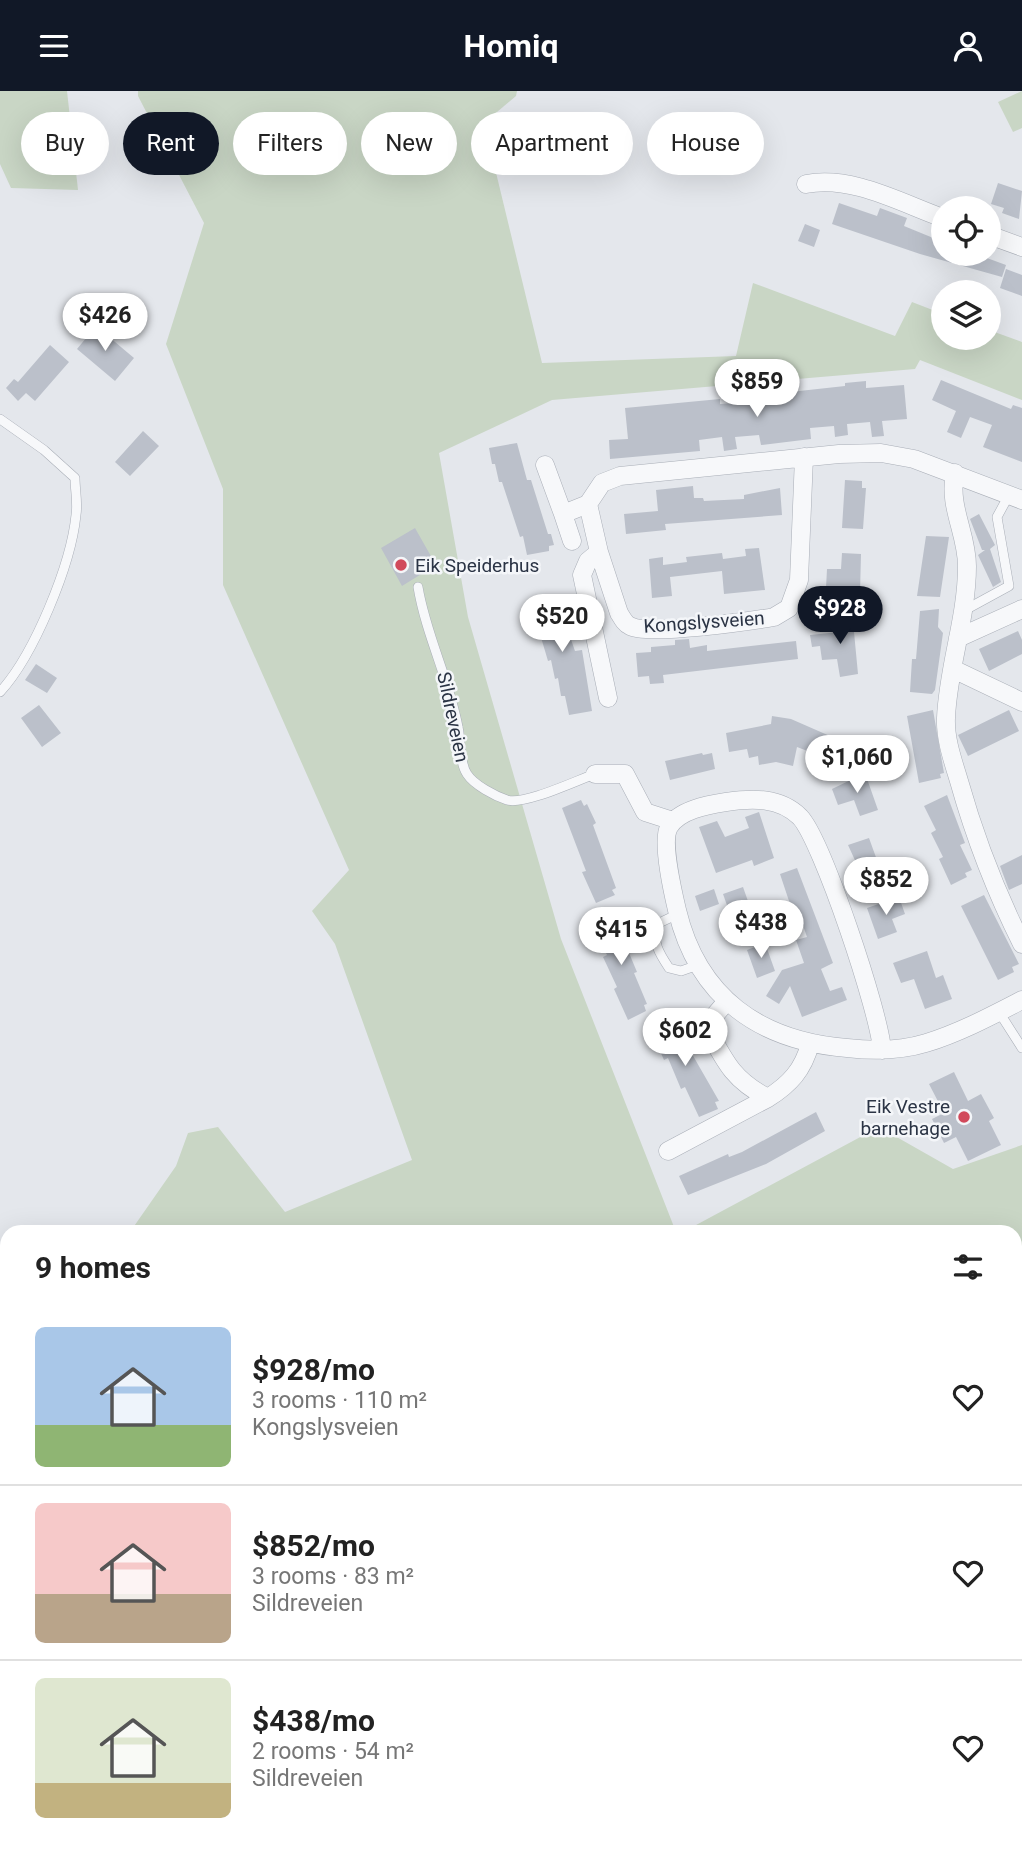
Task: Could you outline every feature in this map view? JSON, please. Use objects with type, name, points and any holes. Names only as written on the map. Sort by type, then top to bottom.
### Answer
[{"type":"street","points":[[806,184],[820,181],[850,184],[931,214]]},
{"type":"street","points":[[1001,239],[1022,247]]},
{"type":"street","points":[[563,514],[588,504],[602,483],[620,476],[804,457],[881,453],[914,459],[1015,498]]},
{"type":"street","name":"Kongslysveien","points":[[588,504],[599,552],[619,613],[630,626],[663,629],[756,620],[782,614],[794,601],[799,580],[804,457]]},
{"type":"street","points":[[545,465],[572,541]]},
{"type":"street","points":[[955,473],[952,500],[967,550],[965,610],[958,638],[946,721],[950,747],[986,871],[1022,944]]},
{"type":"street","points":[[599,552],[588,561],[582,575],[608,698]]},
{"type":"street","points":[[958,638],[1022,609]]},
{"type":"street","points":[[953,669],[1022,702]]},
{"type":"street","name":"Sildreveien","points":[[595,774],[625,774],[645,812],[673,821]]},
{"type":"street","points":[[881,1050],[873,1006],[816,841],[799,816],[779,803],[768,800],[733,800],[696,808],[673,821],[667,830],[666,843],[678,914],[698,965],[727,1001],[760,1026],[787,1038],[810,1044],[881,1050],[926,1043],[1022,1000]]},
{"type":"street","points":[[727,1001],[715,1015],[709,1032],[726,1064],[744,1085],[768,1098]]},
{"type":"street","points":[[668,1151],[790,1085],[806,1059],[810,1044]]},
{"type":"street","points":[[1022,1336],[1022,1387]]},
{"type":"lane","points":[[0,419],[44,450],[75,478],[77,514],[67,563],[49,605],[17,672],[0,692]]},
{"type":"lane","points":[[965,610],[1009,586],[997,517],[1015,498]]},
{"type":"lane","name":"Sildreveien","points":[[418,587],[422,612],[443,666],[458,726],[465,772],[473,782],[508,800],[523,800],[595,774]]},
{"type":"lane","points":[[678,914],[657,924],[654,934],[657,949],[669,968],[681,971],[698,965]]},
{"type":"lane","points":[[999,1012],[1022,1048]]},
{"type":"green space","points":[[0,91],[67,91],[69,112],[21,112],[21,175],[76,175],[78,190],[11,188],[0,164]]},
{"type":"green space","points":[[138,91],[517,91],[516,96],[497,112],[471,112],[471,175],[497,175],[542,363],[736,356],[753,283],[895,336],[912,302],[931,309],[931,350],[1001,350],[1001,334],[1022,342],[1022,400],[920,360],[915,369],[552,400],[439,453],[468,617],[561,939],[673,1225],[135,1225],[176,1166],[188,1133],[218,1127],[285,1212],[412,1160],[335,944],[312,911],[349,870],[223,585],[223,489],[166,344],[204,223],[179,175],[219,175],[219,112],[146,112]]},
{"type":"green space","points":[[1022,91],[1022,128],[1013,132],[998,102]]},
{"type":"green space","points":[[879,1127],[953,1169],[1022,1145],[1022,1225],[696,1225]]},
{"type":"building","points":[[998,183],[1022,191],[1019,219],[1002,213],[1004,208],[1001,207],[1001,196],[994,196]]},
{"type":"building","points":[[839,203],[877,216],[880,208],[907,218],[904,226],[931,237],[931,257],[920,254],[832,224]]},
{"type":"building","points":[[805,224],[820,230],[814,247],[798,241]]},
{"type":"building","points":[[1001,263],[1006,265],[1002,277],[963,266],[1001,266]]},
{"type":"building","points":[[1006,269],[1022,275],[1022,296],[1001,288]]},
{"type":"building","points":[[96,326],[134,358],[115,381],[77,349]]},
{"type":"building","points":[[50,345],[69,362],[35,401],[26,393],[18,401],[6,388],[14,379],[18,382]]},
{"type":"building","points":[[941,380],[1011,409],[1013,405],[1022,408],[1022,462],[983,447],[992,425],[970,417],[961,438],[947,432],[956,411],[932,400]]},
{"type":"building","points":[[866,381],[866,388],[904,385],[907,419],[882,421],[884,436],[872,437],[870,422],[847,424],[848,435],[835,437],[834,426],[810,428],[811,439],[761,445],[759,435],[735,437],[737,449],[724,451],[722,437],[699,440],[700,451],[610,459],[609,440],[628,439],[625,408],[720,399],[720,404],[747,402],[772,399],[772,394]]},
{"type":"building","points":[[143,431],[159,446],[130,476],[115,462]]},
{"type":"building","points":[[517,443],[527,480],[531,480],[548,534],[551,534],[554,545],[549,546],[549,551],[527,555],[523,536],[520,537],[502,482],[499,482],[495,464],[492,464],[489,448]]},
{"type":"building","points":[[845,480],[862,481],[862,488],[866,488],[863,529],[842,528]]},
{"type":"building","points":[[693,486],[694,498],[703,498],[704,501],[744,499],[744,495],[780,488],[782,515],[665,524],[666,530],[626,534],[624,514],[658,511],[656,490]]},
{"type":"building","points":[[979,514],[995,545],[990,549],[1001,582],[993,587],[978,555],[985,550],[982,550],[970,519]]},
{"type":"building","points":[[415,528],[436,565],[402,586],[381,548]]},
{"type":"building","points":[[926,536],[949,537],[940,597],[917,596]]},
{"type":"building","points":[[759,548],[765,590],[724,594],[722,571],[670,577],[672,596],[652,598],[649,559],[663,557],[663,565],[687,562],[686,557],[722,553],[723,559],[746,556],[745,549]]},
{"type":"building","points":[[842,553],[861,554],[860,593],[826,588],[827,569],[841,569]]},
{"type":"building","points":[[556,596],[575,651],[582,650],[592,711],[569,715],[565,696],[561,696],[558,678],[555,679],[551,660],[548,661],[537,624],[533,624],[529,602]]},
{"type":"building","points":[[939,609],[938,627],[943,633],[935,690],[932,694],[910,692],[920,611]]},
{"type":"building","points":[[858,617],[860,631],[854,632],[858,674],[840,677],[837,659],[822,660],[820,646],[812,647],[810,635],[839,632],[838,620]]},
{"type":"building","points":[[1018,631],[1022,640],[1022,654],[989,671],[979,649]]},
{"type":"building","points":[[689,639],[690,648],[707,645],[707,651],[796,641],[798,659],[663,675],[664,683],[650,684],[649,676],[638,677],[636,653],[651,652],[651,647],[675,645],[675,640]]},
{"type":"building","points":[[36,664],[57,678],[47,693],[25,680]]},
{"type":"building","points":[[39,705],[61,733],[42,747],[21,718]]},
{"type":"building","points":[[933,710],[944,773],[940,774],[941,778],[919,783],[907,716]]},
{"type":"building","points":[[1009,710],[1019,731],[968,756],[958,735]]},
{"type":"building","points":[[772,716],[791,719],[839,740],[831,760],[797,747],[793,766],[776,762],[759,765],[758,756],[749,758],[747,749],[729,752],[726,733],[771,724]]},
{"type":"building","points":[[712,753],[715,769],[670,780],[665,761]]},
{"type":"building","points":[[865,773],[878,810],[860,816],[854,800],[838,805],[832,789]]},
{"type":"building","points":[[947,795],[965,843],[960,845],[972,870],[965,873],[967,877],[951,885],[939,859],[943,857],[931,833],[936,830],[924,806]]},
{"type":"building","points":[[581,800],[584,806],[587,804],[596,823],[593,825],[616,888],[612,890],[615,895],[596,903],[582,872],[586,871],[562,808]]},
{"type":"building","points":[[759,812],[774,858],[754,866],[752,860],[716,873],[699,827],[717,821],[725,837],[749,828],[745,817]]},
{"type":"building","points":[[869,838],[882,874],[864,880],[848,845]]},
{"type":"building","points":[[1022,855],[1022,884],[1009,890],[1000,866]]},
{"type":"building","points":[[797,868],[833,963],[821,969],[830,991],[842,987],[847,1000],[802,1017],[790,986],[779,1004],[766,996],[782,970],[804,963],[796,940],[807,937],[798,911],[793,913],[780,874]]},
{"type":"building","points":[[743,887],[755,921],[735,928],[723,894]]},
{"type":"building","points":[[714,889],[719,904],[700,911],[695,896]]},
{"type":"building","points":[[984,895],[1019,964],[1012,967],[1014,972],[998,980],[961,906]]},
{"type":"building","points":[[899,897],[905,914],[892,919],[897,932],[878,939],[867,908]]},
{"type":"building","points":[[613,916],[616,923],[619,921],[627,940],[624,941],[637,972],[634,973],[647,1004],[644,1005],[646,1011],[628,1020],[603,957],[607,955],[593,925]]},
{"type":"building","points":[[765,943],[775,971],[757,978],[747,950]]},
{"type":"building","points":[[927,951],[936,978],[943,975],[952,999],[925,1009],[914,979],[901,983],[893,963]]},
{"type":"building","points":[[669,1021],[672,1026],[675,1025],[689,1055],[692,1054],[719,1101],[715,1102],[718,1109],[699,1117],[685,1087],[681,1089],[668,1058],[664,1060],[650,1029]]},
{"type":"building","points":[[954,1072],[968,1101],[981,1094],[994,1118],[989,1121],[1001,1145],[968,1161],[956,1137],[944,1143],[932,1119],[944,1113],[929,1084]]},
{"type":"building","points":[[816,1112],[825,1131],[766,1164],[688,1195],[679,1176],[728,1154],[729,1157],[742,1152]]},
{"type":"place","name":"Eik Speiderhus","points":[[401,565]]},
{"type":"place","name":"Eik Vestre barnehage","points":[[964,1117]]}]
